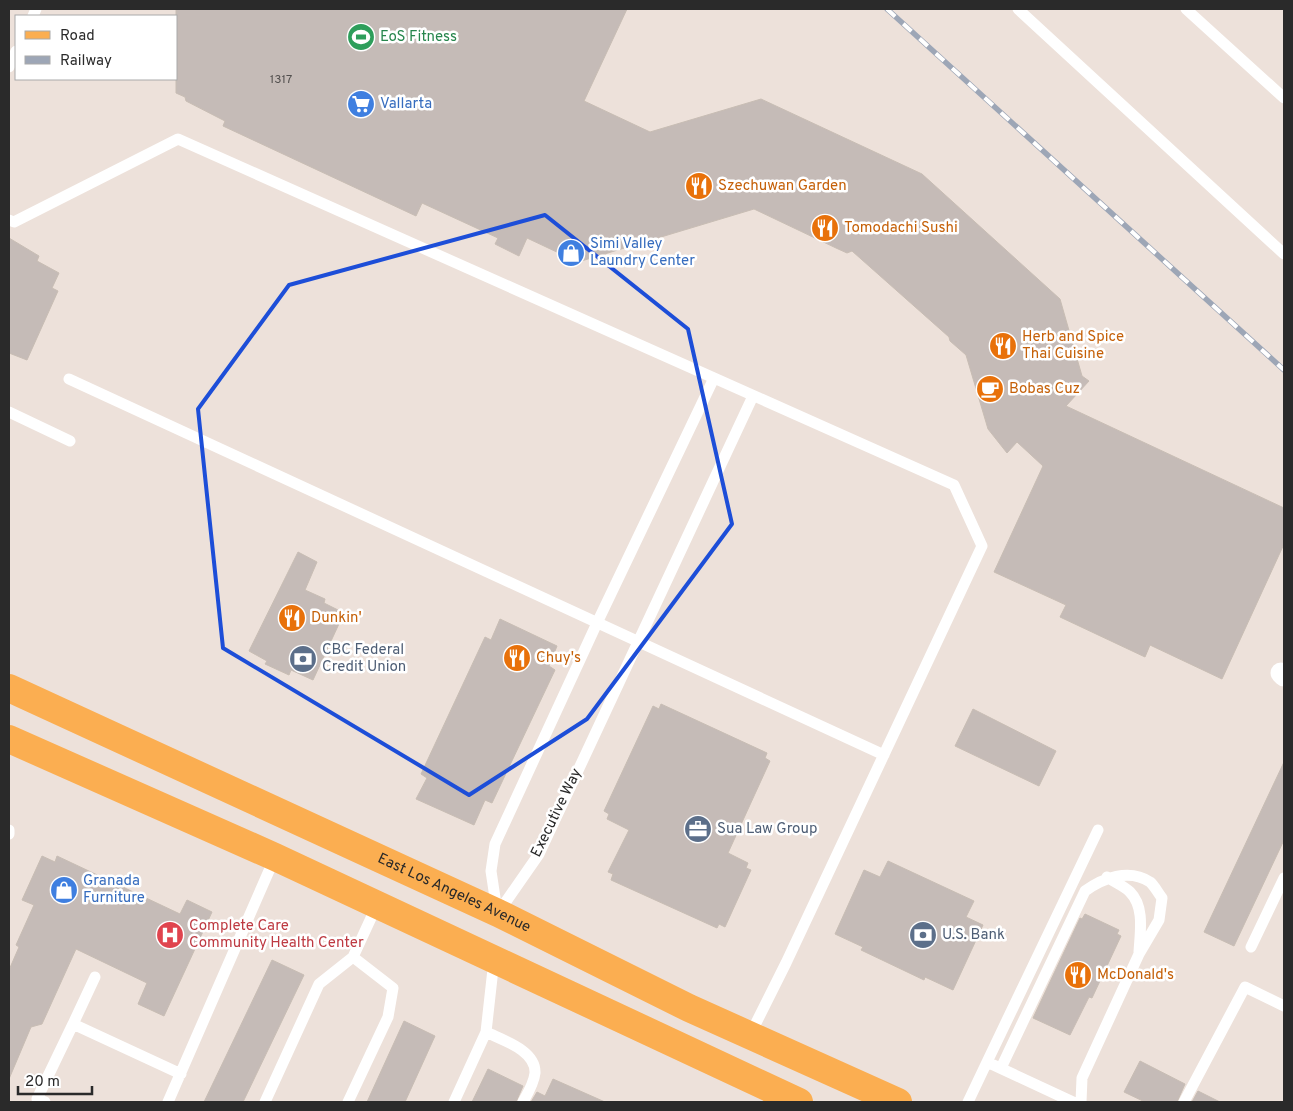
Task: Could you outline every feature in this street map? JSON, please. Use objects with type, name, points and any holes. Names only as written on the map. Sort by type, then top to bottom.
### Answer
[{"type":"main road","name":"East Los Angeles Avenue","points":[[9,688],[498,913],[689,1008],[898,1102]]},
{"type":"main road","points":[[9,739],[275,857],[799,1102]]},
{"type":"main road","points":[[494,960],[498,913]]},
{"type":"lane","points":[[1018,9],[1284,254]]},
{"type":"lane","points":[[1186,9],[1284,98]]},
{"type":"lane","points":[[9,67],[15,53]]},
{"type":"lane","points":[[9,220],[14,222],[178,139],[954,485],[982,546],[750,1034]]},
{"type":"lane","points":[[498,913],[491,871],[495,844],[597,623],[714,378]]},
{"type":"lane","points":[[69,379],[884,755]]},
{"type":"lane","name":"Executive Way","points":[[498,913],[539,854],[753,396]]},
{"type":"lane","points":[[9,412],[70,441]]},
{"type":"lane","points":[[968,1102],[1098,830]]},
{"type":"lane","points":[[168,1102],[275,857]]},
{"type":"lane","points":[[1001,1068],[1085,891],[1107,877],[1138,877],[1150,882],[1162,898],[1159,920],[1139,954],[1082,1078],[1081,1102]]},
{"type":"lane","points":[[1107,877],[1131,892],[1137,904],[1141,917],[1139,954]]},
{"type":"lane","points":[[1251,947],[1284,878]]},
{"type":"lane","points":[[265,1102],[319,984],[353,957],[377,905]]},
{"type":"lane","points":[[348,1102],[388,1016],[393,988],[353,957]]},
{"type":"lane","points":[[454,1102],[486,1032],[494,960]]},
{"type":"lane","points":[[45,1102],[37,1099],[95,976]]},
{"type":"lane","points":[[1184,1102],[1245,987],[1284,1006]]},
{"type":"lane","points":[[73,1024],[181,1074]]},
{"type":"lane","points":[[486,1032],[522,1050],[531,1060],[535,1072],[523,1102]]},
{"type":"lane","points":[[987,1062],[1073,1102]]},
{"type":"highlighted area","points":[[545,215],[688,329],[732,524],[587,719],[469,795],[223,648],[198,409],[289,285]]},
{"type":"building","points":[[176,9],[627,9],[584,101],[650,132],[761,99],[922,174],[1060,299],[1082,376],[1089,381],[1066,406],[1284,508],[1284,544],[1222,679],[1150,645],[1145,657],[1060,617],[1066,605],[994,572],[1043,466],[1017,442],[1007,453],[988,429],[966,355],[950,341],[949,337],[852,251],[847,253],[754,209],[578,262],[527,238],[519,256],[495,244],[498,238],[422,203],[416,216],[223,126],[225,121],[186,101],[185,97],[176,93],[176,80],[178,80],[178,15],[176,15]]},
{"type":"building","points":[[9,238],[39,256],[37,261],[59,273],[52,288],[58,291],[27,360],[9,353]]},
{"type":"building","points":[[298,552],[317,562],[305,590],[325,599],[324,603],[344,613],[313,680],[291,670],[289,675],[265,664],[267,661],[249,651]]},
{"type":"building","points":[[500,619],[557,646],[549,666],[555,670],[492,803],[485,800],[474,825],[416,799],[427,778],[421,774],[485,637],[491,640]]},
{"type":"building","points":[[661,704],[767,753],[765,758],[770,761],[728,853],[748,863],[746,868],[751,870],[725,927],[719,924],[717,928],[611,880],[613,874],[608,872],[629,830],[607,819],[609,814],[604,811],[653,706],[659,709]]},
{"type":"building","points":[[973,709],[1056,751],[1039,786],[955,746]]},
{"type":"building","points":[[1284,762],[1284,840],[1234,946],[1204,932]]},
{"type":"building","points":[[42,856],[55,862],[57,856],[180,914],[187,900],[212,912],[164,1016],[138,1004],[147,983],[76,949],[42,1024],[31,1027],[9,1079],[9,970],[19,947],[16,945],[34,905],[22,900]]},
{"type":"building","points":[[888,861],[974,901],[966,917],[983,925],[953,990],[925,977],[924,980],[861,950],[863,947],[835,934],[864,870],[880,877]]},
{"type":"building","name":"McDonald's","points":[[1085,914],[1119,930],[1117,934],[1121,936],[1092,998],[1089,997],[1070,1035],[1033,1018],[1080,918],[1082,919]]},
{"type":"building","points":[[272,960],[304,975],[243,1102],[204,1102]]},
{"type":"building","points":[[404,1021],[435,1036],[405,1102],[367,1102]]},
{"type":"building","points":[[1140,1061],[1185,1084],[1177,1102],[1145,1102],[1124,1092]]},
{"type":"building","points":[[488,1069],[523,1086],[516,1102],[472,1102]]},
{"type":"building","points":[[553,1079],[605,1102],[531,1102],[537,1092],[545,1096]]},
{"type":"building","points":[[1198,1091],[1220,1102],[1192,1102]]},
{"type":"railway","points":[[887,9],[1284,370]]},
{"type":"place","name":"EoS Fitness","points":[[361,37]]},
{"type":"place","name":"Vallarta","points":[[361,104]]},
{"type":"place","name":"Szechuwan Garden","points":[[699,186]]},
{"type":"place","name":"Tomodachi Sushi","points":[[825,228]]},
{"type":"place","name":"Simi Valley Laundry Center","points":[[571,253]]},
{"type":"place","name":"Herb and Spice Thai Cuisine","points":[[1003,346]]},
{"type":"place","name":"Bobas Cuz","points":[[990,389]]},
{"type":"place","name":"Dunkin'","points":[[292,618]]},
{"type":"place","name":"Chuy's","points":[[517,658]]},
{"type":"place","name":"CBC Federal Credit Union","points":[[303,659]]},
{"type":"place","name":"Sua Law Group","points":[[698,829]]},
{"type":"place","name":"Granada Furniture","points":[[64,890]]},
{"type":"place","name":"Complete Care Community Health Center","points":[[170,935]]},
{"type":"place","name":"U.S. Bank","points":[[923,935]]},
{"type":"place","name":"McDonald's","points":[[1078,975]]}]
